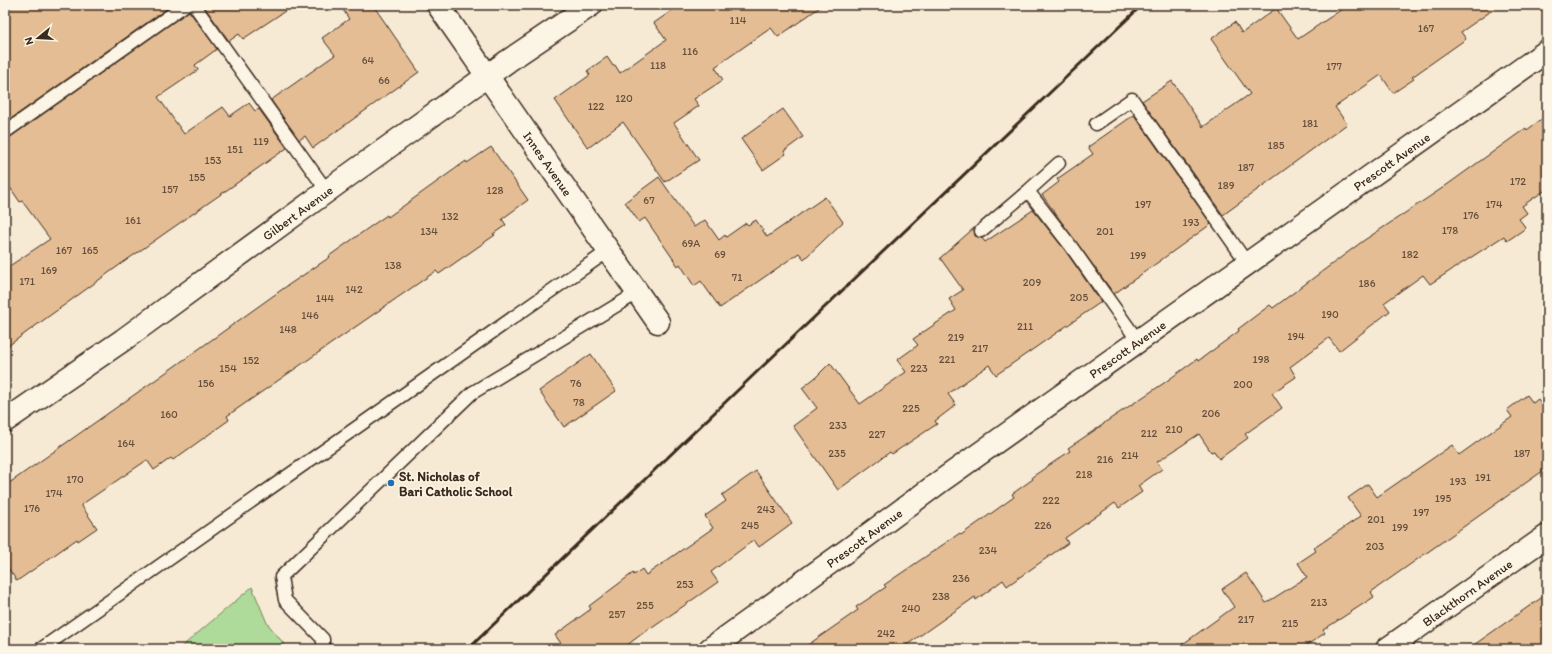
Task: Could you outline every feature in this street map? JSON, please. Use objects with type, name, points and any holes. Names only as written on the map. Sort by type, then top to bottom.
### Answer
[{"type":"street","name":"Innes Avenue","points":[[438,5],[658,322]]},
{"type":"street","name":"Gilbert Avenue","points":[[5,421],[123,340],[327,191],[488,76],[591,5]]},
{"type":"street","name":"Prescott Avenue","points":[[710,649],[941,481],[1547,51]]},
{"type":"street","name":"Blackthorn Avenue","points":[[1387,649],[1547,536]]},
{"type":"lane","points":[[5,132],[185,5]]},
{"type":"lane","points":[[194,5],[327,191]]},
{"type":"lane","points":[[1096,124],[1132,99],[1247,263]]},
{"type":"lane","points":[[981,231],[1059,163]]},
{"type":"lane","points":[[1028,191],[1070,245],[1138,341]]},
{"type":"lane","points":[[41,649],[608,251]]},
{"type":"lane","points":[[323,649],[322,639],[285,600],[281,577],[472,393],[637,293]]},
{"type":"green space","points":[[252,587],[267,623],[288,649],[179,649]]},
{"type":"building","points":[[5,5],[172,5],[5,123]]},
{"type":"building","points":[[203,5],[294,5],[243,39],[239,34],[229,41]]},
{"type":"building","points":[[340,5],[373,5],[419,72],[313,148],[305,136],[299,140],[271,100],[335,55],[322,38],[349,19]]},
{"type":"building","points":[[680,5],[823,5],[778,37],[771,28],[715,67],[723,80],[694,99],[699,106],[674,123],[699,160],[665,182],[623,122],[588,148],[555,100],[590,75],[587,71],[607,57],[620,73],[666,40],[654,23]]},
{"type":"building","points":[[1348,5],[1500,5],[1461,32],[1466,39],[1412,77],[1414,79],[1393,93],[1381,75],[1335,107],[1347,124],[1223,215],[1142,101],[1172,81],[1203,127],[1250,94],[1211,39],[1235,22],[1242,33],[1276,8],[1298,39]]},
{"type":"building","points":[[189,11],[217,49],[195,65],[198,70],[158,97],[184,134],[223,107],[230,116],[249,103],[255,111],[259,109],[287,148],[121,264],[5,348],[5,269],[50,239],[22,201],[20,202],[5,180],[5,139],[9,138]]},
{"type":"building","points":[[783,109],[803,137],[784,151],[786,154],[763,170],[741,139]]},
{"type":"building","points":[[1134,115],[1211,224],[1114,294],[1042,195],[1059,182],[1057,179],[1093,154],[1088,147]]},
{"type":"building","points":[[1547,115],[1547,189],[1522,206],[1527,213],[1519,219],[1526,228],[1507,241],[1504,236],[1430,284],[1423,275],[1384,303],[1390,311],[1339,351],[1329,338],[1290,367],[1296,377],[1272,393],[1282,408],[1245,434],[1248,438],[1219,459],[1214,451],[1211,452],[1199,434],[1157,462],[1162,469],[1138,486],[1142,492],[1119,508],[1115,503],[1065,538],[1068,543],[1007,586],[1003,580],[976,600],[975,597],[901,649],[802,649],[858,610],[856,607],[886,587],[884,585],[960,533],[961,535],[1014,497],[1012,494],[1033,479],[1032,477],[1070,451],[1068,448],[1197,359],[1198,361],[1239,331],[1238,329],[1270,305],[1273,308],[1363,241],[1444,187],[1526,128],[1527,130]]},
{"type":"building","points":[[491,147],[528,200],[502,219],[506,225],[493,234],[495,235],[439,274],[436,271],[227,416],[229,420],[173,460],[171,458],[154,470],[147,460],[81,505],[97,528],[78,541],[77,539],[17,581],[5,564],[5,486],[330,257],[329,256],[374,224],[387,215],[388,217],[466,161],[467,163]]},
{"type":"building","points":[[659,177],[694,227],[705,220],[719,240],[746,223],[748,225],[756,220],[767,237],[825,197],[843,222],[804,259],[799,253],[720,308],[701,281],[694,286],[680,264],[678,266],[645,218],[639,222],[625,202]]},
{"type":"building","points":[[1033,210],[1064,249],[1101,302],[996,375],[989,365],[948,394],[956,405],[935,421],[937,424],[892,454],[890,452],[838,490],[793,426],[817,408],[802,388],[830,363],[860,404],[906,372],[897,360],[918,345],[913,339],[956,310],[949,299],[963,290],[940,258],[974,228],[975,236],[982,238],[985,242]]},
{"type":"building","points":[[591,354],[616,391],[564,427],[539,391]]},
{"type":"building","points":[[1527,395],[1533,403],[1538,399],[1547,412],[1547,468],[1371,592],[1374,597],[1323,630],[1325,633],[1301,649],[1176,649],[1234,607],[1222,589],[1246,573],[1266,603],[1307,577],[1298,563],[1316,551],[1314,548],[1361,516],[1348,498],[1368,484],[1377,497],[1452,445],[1459,455],[1512,417],[1507,410]]},
{"type":"building","points":[[756,471],[792,523],[759,547],[754,540],[711,572],[718,582],[652,628],[651,627],[622,649],[565,649],[555,635],[591,609],[589,606],[633,573],[634,575],[642,569],[646,575],[713,528],[705,516],[726,501],[722,495]]},
{"type":"building","points":[[1547,594],[1547,649],[1468,649],[1528,607]]},
{"type":"railway","points":[[468,649],[1142,5]]},
{"type":"place","name":"St. Nicholas of Bari Catholic School","points":[[391,483]]}]
